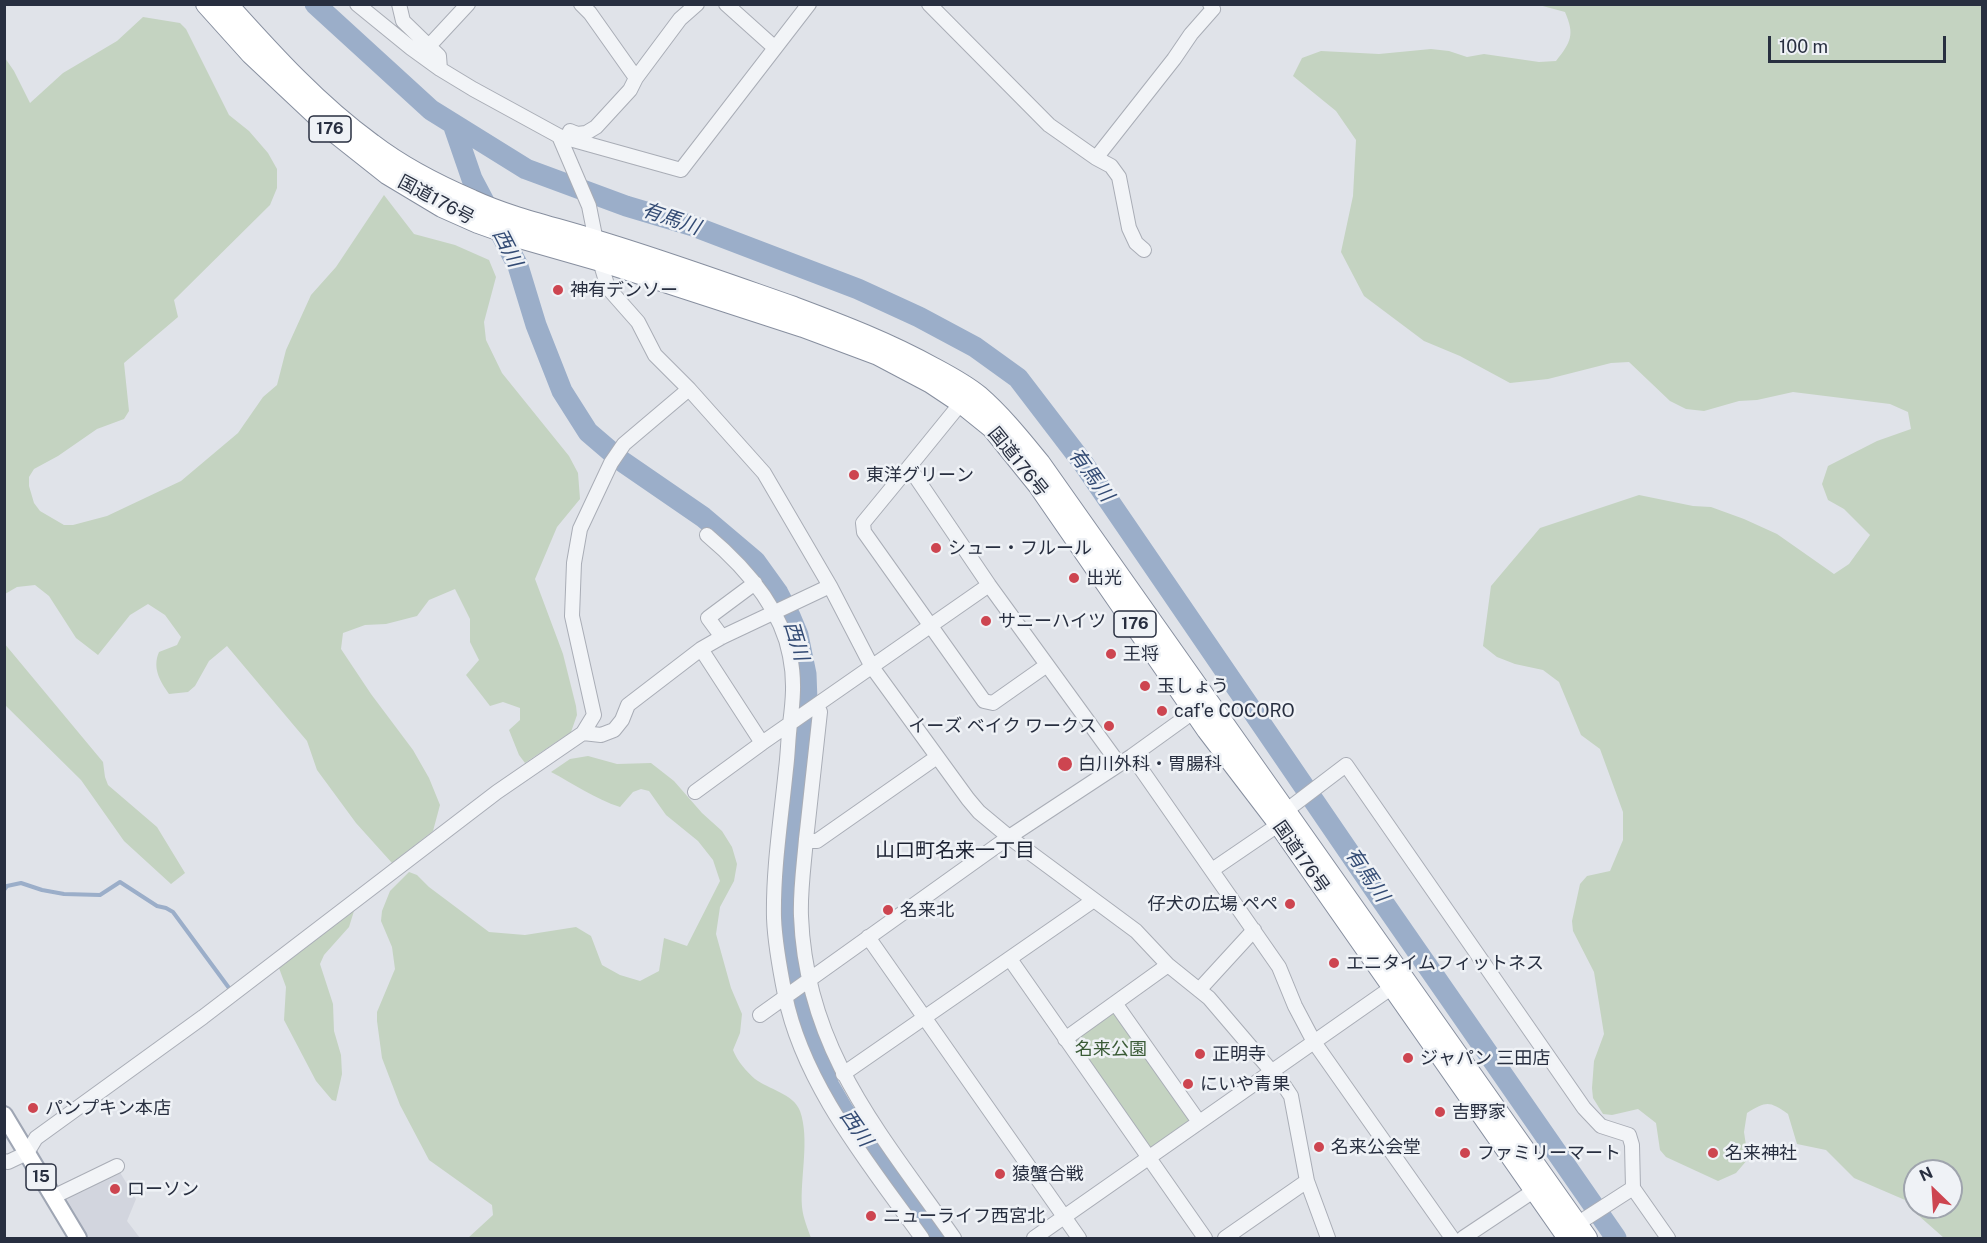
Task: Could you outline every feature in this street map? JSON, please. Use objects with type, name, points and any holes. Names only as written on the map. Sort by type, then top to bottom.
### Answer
[{"type":"highway","name":"国道176号","points":[[206,4],[251,54],[334,132],[387,174],[442,207],[523,239],[600,261],[803,327],[878,355],[931,383],[992,428],[1038,485],[1283,815],[1541,1186]]},
{"type":"highway","name":"国道176号","points":[[227,4],[325,105],[371,144],[404,166],[443,187],[513,216],[682,267],[849,328],[903,350],[978,395],[1008,424],[1040,463],[1202,706]]},
{"type":"highway","name":"国道176号","points":[[1283,815],[1391,988],[1541,1186],[1580,1230]]},
{"type":"main road","name":"15","points":[[4,1115],[78,1239]]},
{"type":"street","points":[[357,4],[440,69],[558,137],[681,170],[808,4]]},
{"type":"street","points":[[399,4],[403,21],[439,56],[440,69]]},
{"type":"street","points":[[429,46],[468,4]]},
{"type":"street","points":[[581,4],[590,13],[636,78]]},
{"type":"street","points":[[697,4],[680,19],[636,78],[630,90],[596,127],[586,133],[577,134],[562,128],[558,137],[589,206],[595,240],[608,288],[638,322],[655,355],[689,389],[764,473],[830,586],[872,667],[979,812],[1009,837],[1136,931],[1168,965],[1209,998],[1272,1070],[1291,1096],[1307,1181],[1328,1239]]},
{"type":"street","points":[[726,4],[775,48]]},
{"type":"street","points":[[929,4],[1049,125],[1095,158],[1111,166],[1119,177],[1129,228],[1136,243],[1144,250]]},
{"type":"street","points":[[1095,158],[1213,9],[1210,4]]},
{"type":"street","points":[[4,1161],[8,1162],[27,1153],[36,1138],[203,1017],[497,792],[583,733],[594,715],[572,616],[574,563],[580,529],[611,463],[624,444],[689,389]]},
{"type":"street","points":[[961,403],[863,523],[864,532],[984,701],[993,703],[1047,665]]},
{"type":"street","points":[[909,467],[989,585],[1119,764]]},
{"type":"street","points":[[707,535],[730,555],[755,583],[782,630],[792,666],[794,702],[790,724],[774,921],[785,998],[798,1038],[830,1105],[922,1239]]},
{"type":"street","points":[[722,637],[708,618],[755,583]]},
{"type":"street","points":[[695,792],[989,585]]},
{"type":"street","points":[[583,733],[601,735],[614,730],[622,720],[628,705],[701,649],[830,586]]},
{"type":"street","points":[[701,649],[762,743]]},
{"type":"street","points":[[817,705],[820,712],[800,915],[808,982],[823,1028],[843,1074],[867,1114],[954,1239]]},
{"type":"street","points":[[760,1015],[1009,837],[1132,756],[1202,706]]},
{"type":"street","points":[[1132,756],[1279,967],[1295,1006],[1314,1042],[1452,1239]]},
{"type":"street","points":[[806,841],[817,841],[937,757]]},
{"type":"street","points":[[1212,870],[1346,765],[1584,1108],[1601,1126],[1629,1135],[1632,1145],[1633,1188],[1668,1239]]},
{"type":"street","points":[[843,1074],[1094,900]]},
{"type":"street","points":[[1199,990],[1254,930]]},
{"type":"street","points":[[868,937],[1079,1239]]},
{"type":"street","points":[[1010,959],[1205,1239]]},
{"type":"street","points":[[1065,1039],[1168,965]]},
{"type":"street","points":[[1034,1239],[1391,988]]},
{"type":"street","points":[[1115,1003],[1199,1122]]},
{"type":"street","points":[[53,1197],[117,1166]]},
{"type":"street","points":[[1225,1239],[1307,1181]]},
{"type":"street","points":[[1463,1239],[1541,1186]]},
{"type":"street","points":[[1580,1230],[1633,1188]]},
{"type":"shaded area","points":[[118,1169],[136,1199],[127,1221],[140,1238],[89,1238],[66,1198]]},
{"type":"green space","points":[[1539,5],[1982,5],[1982,1238],[1944,1238],[1922,1219],[1963,1219],[1963,1159],[1903,1159],[1903,1199],[1854,1178],[1826,1150],[1797,1144],[1788,1114],[1768,1104],[1747,1113],[1744,1132],[1748,1159],[1736,1173],[1718,1181],[1666,1157],[1660,1150],[1656,1123],[1638,1109],[1612,1115],[1603,1114],[1593,1098],[1594,1061],[1604,1034],[1594,972],[1573,931],[1572,921],[1580,884],[1587,876],[1610,871],[1623,840],[1623,812],[1600,749],[1581,735],[1559,682],[1543,670],[1515,664],[1497,657],[1483,646],[1491,586],[1540,528],[1639,495],[1693,506],[1711,507],[1744,519],[1777,534],[1834,574],[1849,564],[1870,535],[1844,509],[1828,500],[1822,484],[1828,466],[1877,441],[1911,429],[1908,412],[1890,404],[1793,392],[1757,400],[1739,401],[1704,411],[1686,409],[1670,401],[1629,362],[1611,363],[1548,379],[1510,383],[1460,356],[1424,341],[1364,296],[1341,252],[1353,196],[1356,140],[1336,111],[1293,76],[1302,58],[1321,51],[1379,54],[1431,49],[1449,51],[1467,57],[1484,54],[1539,62],[1556,61],[1568,43],[1570,27],[1565,12]]},
{"type":"green space","points":[[143,17],[180,23],[186,29],[229,115],[249,131],[268,153],[277,169],[277,188],[270,205],[174,300],[178,317],[124,363],[129,411],[124,419],[97,429],[58,456],[34,469],[29,477],[29,486],[34,503],[40,511],[64,525],[73,525],[107,516],[181,481],[238,433],[263,397],[277,385],[286,350],[311,295],[336,267],[384,195],[414,234],[455,245],[489,260],[496,277],[484,322],[486,340],[502,373],[569,456],[578,473],[580,499],[557,527],[535,579],[563,654],[576,706],[577,715],[571,732],[525,763],[519,755],[509,730],[520,720],[520,708],[503,702],[490,706],[466,675],[479,660],[470,642],[470,619],[455,589],[429,600],[417,616],[386,624],[365,625],[343,633],[341,649],[413,750],[429,778],[440,805],[433,831],[392,863],[356,823],[317,770],[307,741],[227,646],[209,661],[195,686],[188,692],[169,694],[158,674],[157,658],[159,652],[177,645],[181,637],[165,615],[148,604],[130,615],[98,655],[76,638],[49,596],[35,585],[17,587],[5,594],[5,58],[30,103],[63,73],[117,41]]},
{"type":"green space","points":[[4,643],[103,762],[108,785],[157,827],[185,873],[171,884],[124,841],[81,780],[5,705]]},
{"type":"green space","points":[[588,756],[617,764],[651,763],[674,781],[702,813],[722,831],[732,847],[737,864],[734,881],[720,907],[716,934],[731,988],[742,1014],[740,1033],[733,1050],[755,1079],[787,1096],[800,1111],[804,1134],[802,1207],[811,1238],[468,1238],[493,1215],[492,1205],[429,1160],[400,1105],[382,1058],[377,1012],[395,969],[392,947],[381,921],[382,911],[390,891],[409,872],[417,875],[429,887],[489,932],[525,935],[576,927],[591,936],[602,965],[620,975],[640,981],[659,971],[664,938],[687,946],[720,881],[713,860],[698,841],[666,815],[649,791],[641,789],[633,792],[620,807],[593,796],[551,772],[570,759]]},
{"type":"green space","points":[[354,911],[349,927],[324,955],[320,964],[333,1004],[334,1031],[341,1055],[342,1074],[336,1101],[332,1100],[316,1081],[284,1020],[286,987],[279,968]]},
{"type":"green space","name":"名来公園","points":[[1111,1011],[1118,1013],[1188,1113],[1188,1124],[1153,1149],[1147,1147],[1074,1043],[1076,1036]]},
{"type":"waterway","name":"有馬川","points":[[315,4],[431,110],[526,169],[626,206],[693,226],[858,289],[919,317],[975,347],[1018,378],[1083,463],[1616,1238]]},
{"type":"waterway","name":"西川","points":[[453,124],[472,179],[518,266],[536,325],[562,391],[588,432],[623,462],[703,517],[755,561],[778,593],[790,616],[798,635],[806,674],[807,701],[786,896],[793,971],[800,1009],[829,1086],[843,1110],[934,1238]]},
{"type":"waterway","points":[[4,890],[7,886],[21,883],[64,894],[100,895],[120,882],[157,906],[173,912],[229,988]]},
{"type":"place","name":"神有デンソー","points":[[558,290]]},
{"type":"place","name":"東洋グリーン","points":[[854,475]]},
{"type":"place","name":"シュー・フルール","points":[[936,548]]},
{"type":"place","name":"出光","points":[[1074,578]]},
{"type":"place","name":"サニーハイツ","points":[[986,621]]},
{"type":"place","name":"王将","points":[[1111,654]]},
{"type":"place","name":"玉しょう","points":[[1145,686]]},
{"type":"place","name":"caf'e COCORO","points":[[1162,711]]},
{"type":"place","name":"イーズ ベイク ワークス","points":[[1109,726]]},
{"type":"place","name":"白川外科・胃腸科","points":[[1065,764]]},
{"type":"place","name":"仔犬の広場 ペペ","points":[[1290,904]]},
{"type":"place","name":"名来北","points":[[888,910]]},
{"type":"place","name":"エニタイムフィットネス","points":[[1334,963]]},
{"type":"place","name":"正明寺","points":[[1200,1054]]},
{"type":"place","name":"ジャパン 三田店","points":[[1408,1058]]},
{"type":"place","name":"にいや青果","points":[[1188,1084]]},
{"type":"place","name":"パンプキン本店","points":[[33,1108]]},
{"type":"place","name":"吉野家","points":[[1440,1112]]},
{"type":"place","name":"名来公会堂","points":[[1319,1147]]},
{"type":"place","name":"ファミリーマート","points":[[1465,1153]]},
{"type":"place","name":"名来神社","points":[[1713,1153]]},
{"type":"place","name":"猿蟹合戦","points":[[1000,1174]]},
{"type":"place","name":"ローソン","points":[[115,1189]]},
{"type":"place","name":"ニューライフ西宮北","points":[[871,1216]]},
{"type":"district","name":"山口町名来一丁目","points":[[955,851]]}]
